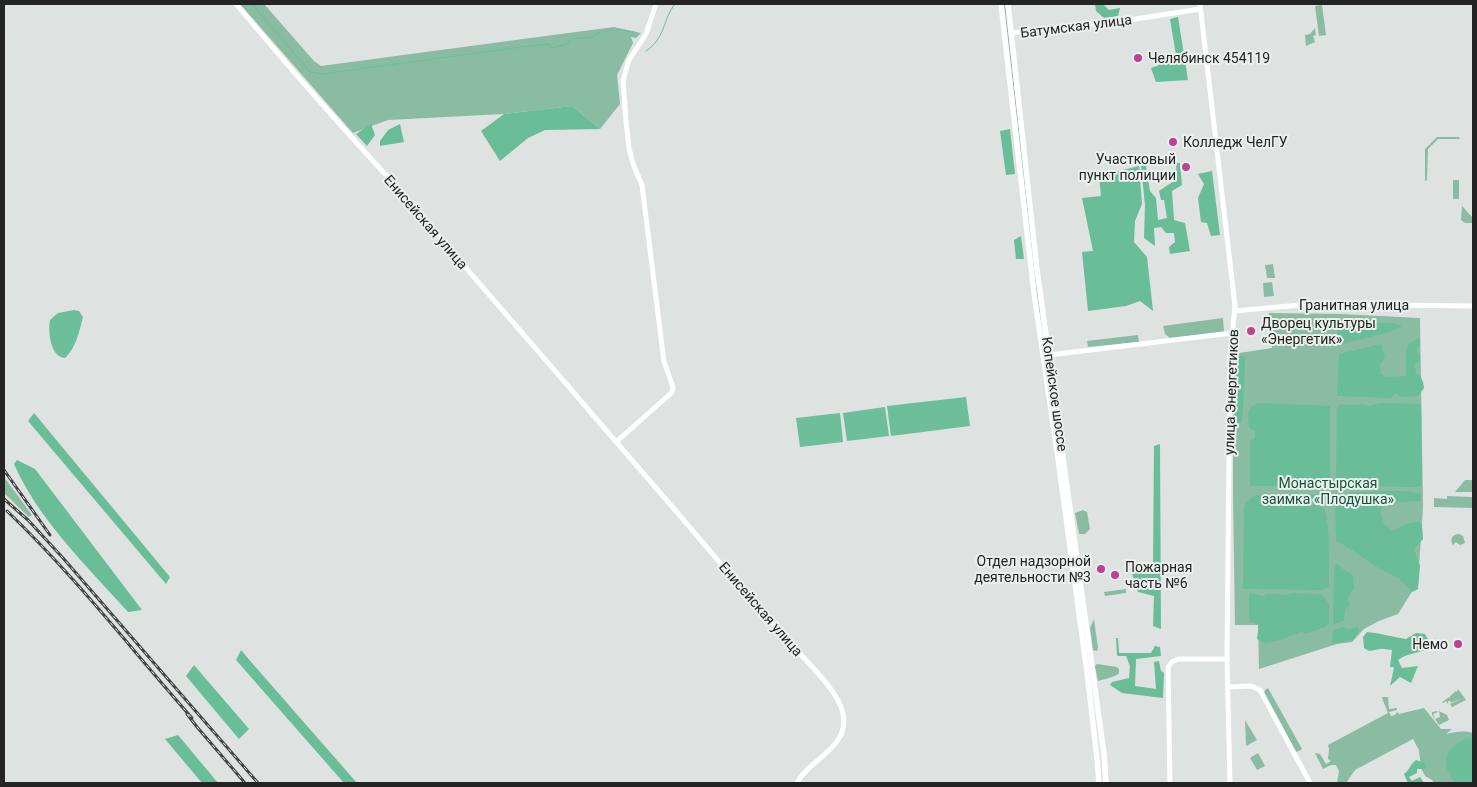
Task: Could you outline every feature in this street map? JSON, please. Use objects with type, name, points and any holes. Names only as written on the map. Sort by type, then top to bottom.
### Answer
[{"type":"main road","name":"Копейское шоссе","points":[[1001,4],[1034,293],[1046,355]]},
{"type":"main road","name":"Копейское шоссе","points":[[1008,4],[1046,355],[1104,754],[1106,783]]},
{"type":"main road","name":"Копейское шоссе","points":[[1076,570],[1098,758],[1099,783]]},
{"type":"street","name":"Енисейская улица","points":[[236,4],[514,322],[838,698],[844,719],[842,732],[832,747],[807,770],[797,783]]},
{"type":"street","points":[[616,442],[669,395],[673,387],[664,362],[642,185],[631,155],[623,80],[629,60],[646,34],[656,4]]},
{"type":"street","name":"Батумская улица","points":[[1011,34],[1124,21],[1200,6]]},
{"type":"street","name":"улица Энергетиков","points":[[1200,6],[1236,310],[1230,357],[1227,659],[1230,783]]},
{"type":"street","name":"Гранитная улица","points":[[1236,310],[1310,304],[1473,306]]},
{"type":"street","points":[[1046,355],[1232,333]]},
{"type":"street","points":[[1170,783],[1169,665],[1178,659],[1227,659]]},
{"type":"street","points":[[1228,687],[1255,686],[1260,690],[1310,783]]},
{"type":"green space","points":[[240,4],[264,4],[314,61],[321,66],[614,27],[641,33],[636,38],[631,37],[633,43],[617,75],[620,104],[600,129],[572,106],[504,114],[388,120],[353,133]]},
{"type":"green space","points":[[1005,4],[1043,337],[1038,307]]},
{"type":"green space","points":[[1322,5],[1326,35],[1319,36],[1315,6]]},
{"type":"green space","points":[[1315,28],[1316,35],[1313,36],[1315,42],[1306,46],[1305,35],[1310,34]]},
{"type":"green space","points":[[1437,137],[1459,137],[1460,139],[1438,139],[1428,149],[1427,180],[1425,181],[1425,149]]},
{"type":"green space","points":[[1453,180],[1459,180],[1459,199],[1453,199]]},
{"type":"green space","points":[[1462,206],[1473,218],[1473,223],[1465,223],[1461,220]]},
{"type":"green space","points":[[1273,264],[1275,278],[1267,278],[1265,265]]},
{"type":"green space","points":[[1272,282],[1274,296],[1264,297],[1263,283]]},
{"type":"green space","name":"Монастырская заимка «Плодушка»","points":[[1269,313],[1420,318],[1423,507],[1418,582],[1398,614],[1364,629],[1352,642],[1337,644],[1259,669],[1258,625],[1235,625],[1233,354],[1272,348]]},
{"type":"green space","points":[[1223,318],[1224,332],[1170,338],[1165,334],[1163,326]]},
{"type":"green space","points":[[1138,335],[1139,342],[1088,347],[1087,341]]},
{"type":"green space","points":[[4,477],[32,515],[29,517],[4,493]]},
{"type":"green space","points":[[1465,480],[1472,480],[1473,492],[1455,492]]},
{"type":"green space","points":[[1447,496],[1472,497],[1473,508],[1434,507],[1434,498],[1447,499]]},
{"type":"green space","points":[[1083,510],[1087,512],[1090,529],[1085,534],[1079,534],[1075,513]]},
{"type":"green space","points":[[1459,534],[1463,536],[1465,543],[1460,545],[1456,542],[1453,545],[1452,537]]},
{"type":"green space","points":[[1126,589],[1126,593],[1105,596],[1104,592]]},
{"type":"green space","points":[[1094,619],[1097,651],[1093,650],[1090,628]]},
{"type":"green space","points":[[1097,664],[1117,667],[1119,673],[1113,677],[1098,681],[1095,666]]},
{"type":"green space","points":[[1268,688],[1301,750],[1296,752],[1264,693]]},
{"type":"green space","points":[[1458,689],[1466,700],[1452,707],[1450,704],[1463,698],[1450,703],[1451,701],[1448,701],[1448,704],[1446,701],[1442,702],[1450,698]]},
{"type":"green space","points":[[1383,697],[1388,697],[1389,709],[1397,708],[1397,710],[1389,712],[1391,716],[1397,712],[1399,714],[1424,708],[1441,729],[1452,729],[1446,734],[1462,731],[1473,733],[1473,783],[1434,783],[1425,776],[1421,768],[1419,750],[1413,739],[1355,770],[1346,783],[1337,783],[1339,771],[1336,765],[1323,769],[1315,753],[1320,754],[1326,764],[1331,761],[1328,759],[1328,745],[1388,713]]},
{"type":"green space","points":[[1437,711],[1433,714],[1435,719],[1440,717],[1439,711],[1447,715],[1449,720],[1439,725],[1432,715],[1432,712]]},
{"type":"green space","points":[[1245,720],[1257,740],[1246,746]]},
{"type":"green space","points":[[1258,753],[1265,766],[1257,770],[1250,758]]},
{"type":"shaded area","points":[[1095,4],[1103,4],[1109,10],[1120,8],[1118,16],[1104,18],[1096,11]]},
{"type":"shaded area","points":[[1178,17],[1188,80],[1156,82],[1151,68],[1160,64],[1177,61],[1170,19]]},
{"type":"shaded area","points":[[572,106],[600,129],[545,130],[528,138],[500,161],[481,131],[504,114]]},
{"type":"shaded area","points":[[371,124],[375,135],[367,146],[356,134]]},
{"type":"shaded area","points":[[400,124],[404,142],[380,146],[380,141],[388,130]]},
{"type":"shaded area","points":[[1010,129],[1015,174],[1006,175],[1000,131]]},
{"type":"shaded area","points":[[1176,163],[1180,163],[1182,185],[1172,191],[1174,220],[1185,223],[1190,251],[1170,254],[1169,247],[1175,242],[1174,233],[1166,233],[1161,227],[1154,228],[1155,246],[1144,238],[1145,205],[1141,166],[1146,166],[1150,191],[1156,198],[1158,220],[1167,218],[1164,200],[1161,200],[1159,191],[1177,179]]},
{"type":"shaded area","points":[[1139,166],[1142,204],[1135,221],[1134,242],[1147,257],[1153,311],[1140,301],[1126,306],[1088,311],[1082,252],[1093,251],[1082,198],[1101,196],[1099,176]]},
{"type":"shaded area","points":[[1212,171],[1220,235],[1211,236],[1207,223],[1201,222],[1198,198],[1204,184],[1198,174]]},
{"type":"shaded area","points":[[1021,236],[1024,259],[1016,259],[1014,240]]},
{"type":"shaded area","points":[[79,311],[83,317],[78,334],[69,354],[65,358],[60,357],[51,343],[50,320],[58,313]]},
{"type":"shaded area","points":[[1338,323],[1393,323],[1402,326],[1390,332],[1338,345]]},
{"type":"shaded area","points":[[1418,338],[1420,345],[1416,350],[1420,355],[1420,361],[1415,364],[1416,374],[1420,375],[1424,388],[1418,396],[1400,397],[1396,393],[1391,398],[1337,396],[1339,354],[1381,344],[1385,357],[1380,365],[1381,374],[1386,377],[1406,376],[1407,348],[1409,344]]},
{"type":"shaded area","points":[[1235,356],[1245,357],[1242,423],[1235,422],[1234,360]]},
{"type":"shaded area","points":[[966,397],[970,426],[891,436],[887,406]]},
{"type":"shaded area","points":[[1258,403],[1330,406],[1330,479],[1325,483],[1315,486],[1289,482],[1285,486],[1250,486],[1250,441],[1255,438],[1255,431],[1249,427],[1248,412],[1251,407]]},
{"type":"shaded area","points":[[1380,403],[1421,404],[1422,485],[1418,487],[1340,486],[1336,483],[1337,408],[1340,404],[1363,404],[1369,406]]},
{"type":"shaded area","points":[[885,407],[889,436],[847,441],[843,413]]},
{"type":"shaded area","points":[[34,413],[170,577],[166,584],[28,421]]},
{"type":"shaded area","points":[[840,413],[843,442],[800,447],[796,418]]},
{"type":"shaded area","points":[[1160,444],[1161,629],[1153,626],[1154,596],[1138,592],[1130,568],[1153,565],[1154,446]]},
{"type":"shaded area","points":[[17,460],[35,469],[142,610],[128,612],[50,524],[24,485],[14,464]]},
{"type":"shaded area","points":[[1398,491],[1421,494],[1420,501],[1384,503],[1380,511],[1384,524],[1393,531],[1409,523],[1420,522],[1422,525],[1423,539],[1414,549],[1420,566],[1418,589],[1412,592],[1398,578],[1336,541],[1335,497],[1355,492]]},
{"type":"shaded area","points":[[1255,495],[1330,495],[1328,500],[1287,499],[1287,503],[1310,504],[1322,507],[1325,511],[1328,531],[1329,587],[1322,590],[1244,589],[1244,509],[1246,503]]},
{"type":"shaded area","points":[[1338,564],[1353,576],[1354,588],[1348,598],[1350,606],[1345,609],[1344,621],[1333,624],[1334,565]]},
{"type":"shaded area","points":[[1251,593],[1264,596],[1266,594],[1286,595],[1292,593],[1322,595],[1329,604],[1329,623],[1326,627],[1307,633],[1301,632],[1266,643],[1257,639],[1259,624],[1250,622],[1249,595]]},
{"type":"shaded area","points":[[1342,627],[1349,629],[1357,627],[1360,630],[1353,640],[1332,644],[1333,630]]},
{"type":"shaded area","points":[[1367,632],[1406,639],[1416,633],[1425,634],[1429,641],[1427,649],[1398,660],[1402,668],[1418,666],[1411,683],[1400,677],[1390,686],[1394,668],[1390,667],[1392,650],[1366,650],[1363,637]]},
{"type":"shaded area","points":[[1116,638],[1118,638],[1119,653],[1151,653],[1155,646],[1160,647],[1161,656],[1136,659],[1135,686],[1156,689],[1154,662],[1159,661],[1161,671],[1164,673],[1163,698],[1122,693],[1110,685],[1112,682],[1129,678],[1130,666],[1126,656],[1117,655]]},
{"type":"shaded area","points":[[241,650],[357,783],[344,783],[236,660]]},
{"type":"shaded area","points":[[194,665],[249,729],[239,739],[186,676]]},
{"type":"shaded area","points":[[178,735],[218,783],[202,783],[165,739]]},
{"type":"shaded area","points":[[1470,738],[1473,740],[1473,783],[1455,783],[1447,768],[1446,758],[1451,749],[1462,740]]},
{"type":"shaded area","points":[[1416,760],[1425,763],[1426,767],[1425,769],[1417,769],[1417,773],[1409,777],[1412,781],[1420,777],[1424,783],[1408,783],[1404,774]]},
{"type":"waterway","points":[[252,4],[310,72],[322,74],[529,46],[549,44],[552,48],[567,44],[570,39],[594,37],[607,30],[634,32]]},
{"type":"waterway","points":[[646,51],[661,35],[675,4]]},
{"type":"railway","points":[[4,470],[50,535]]},
{"type":"railway","points":[[4,499],[28,520],[63,558],[258,783]]},
{"type":"railway","points":[[7,511],[79,586],[192,718]]},
{"type":"railway","points":[[187,714],[245,783]]},
{"type":"place","name":"Челябинск 454119","points":[[1138,58]]},
{"type":"place","name":"Колледж ЧелГУ","points":[[1173,142]]},
{"type":"place","name":"Участковый пункт полиции","points":[[1186,167]]},
{"type":"place","name":"Дворец культуры «Энергетик»","points":[[1251,331]]},
{"type":"place","name":"Отдел надзорной деятельности №3","points":[[1101,569]]},
{"type":"place","name":"Пожарная часть №6","points":[[1115,575]]},
{"type":"place","name":"Немо","points":[[1458,644]]}]
